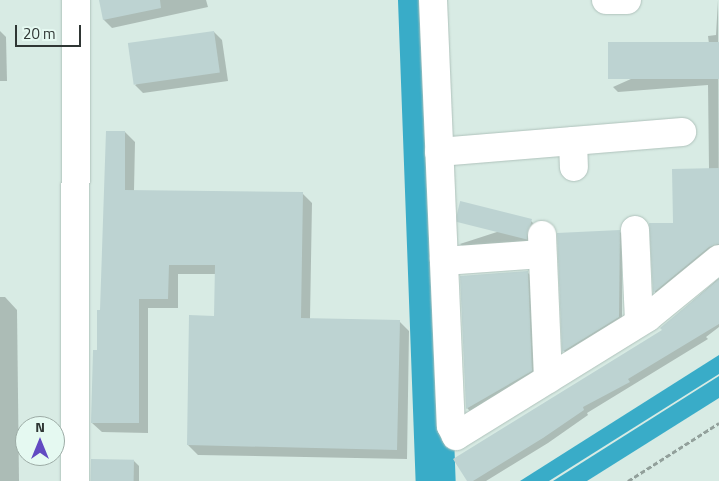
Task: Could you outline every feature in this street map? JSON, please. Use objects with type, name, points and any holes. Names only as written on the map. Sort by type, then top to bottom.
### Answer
[{"type":"street","points":[[75,481],[76,0]]},
{"type":"street","points":[[433,0],[451,426],[456,436],[639,322],[719,259]]},
{"type":"street","points":[[606,0],[627,0]]},
{"type":"street","points":[[440,152],[574,154],[667,140]]},
{"type":"street","points":[[635,230],[639,322]]},
{"type":"street","points":[[444,261],[542,244],[548,379]]},
{"type":"path","points":[[628,481],[719,424]]},
{"type":"water","points":[[719,355],[719,374],[549,481],[520,481]]},
{"type":"water","points":[[719,376],[719,398],[587,481],[553,481]]},
{"type":"building","points":[[99,0],[160,0],[161,8],[103,20]]},
{"type":"building","points":[[214,31],[220,73],[134,85],[128,43]]},
{"type":"building","points":[[608,42],[719,42],[719,79],[608,79]]},
{"type":"building","points":[[106,131],[125,131],[125,190],[303,192],[301,318],[400,320],[397,450],[187,445],[189,315],[214,316],[215,265],[169,265],[168,299],[139,299],[139,423],[91,423],[93,350],[97,350],[97,310],[100,310]]},
{"type":"building","points":[[719,168],[719,244],[709,247],[653,293],[649,223],[673,223],[672,169]]},
{"type":"building","points":[[460,201],[532,219],[527,239],[455,221]]},
{"type":"building","points":[[620,230],[619,317],[562,352],[557,233]]},
{"type":"building","points":[[528,271],[532,371],[466,409],[460,276]]},
{"type":"building","points":[[719,279],[719,324],[628,379],[630,382],[583,407],[584,410],[543,438],[473,481],[467,481],[453,459],[662,330],[660,328]]},
{"type":"building","points":[[91,459],[134,460],[134,481],[91,481]]},
{"type":"waterway","points":[[418,0],[436,481]]}]
